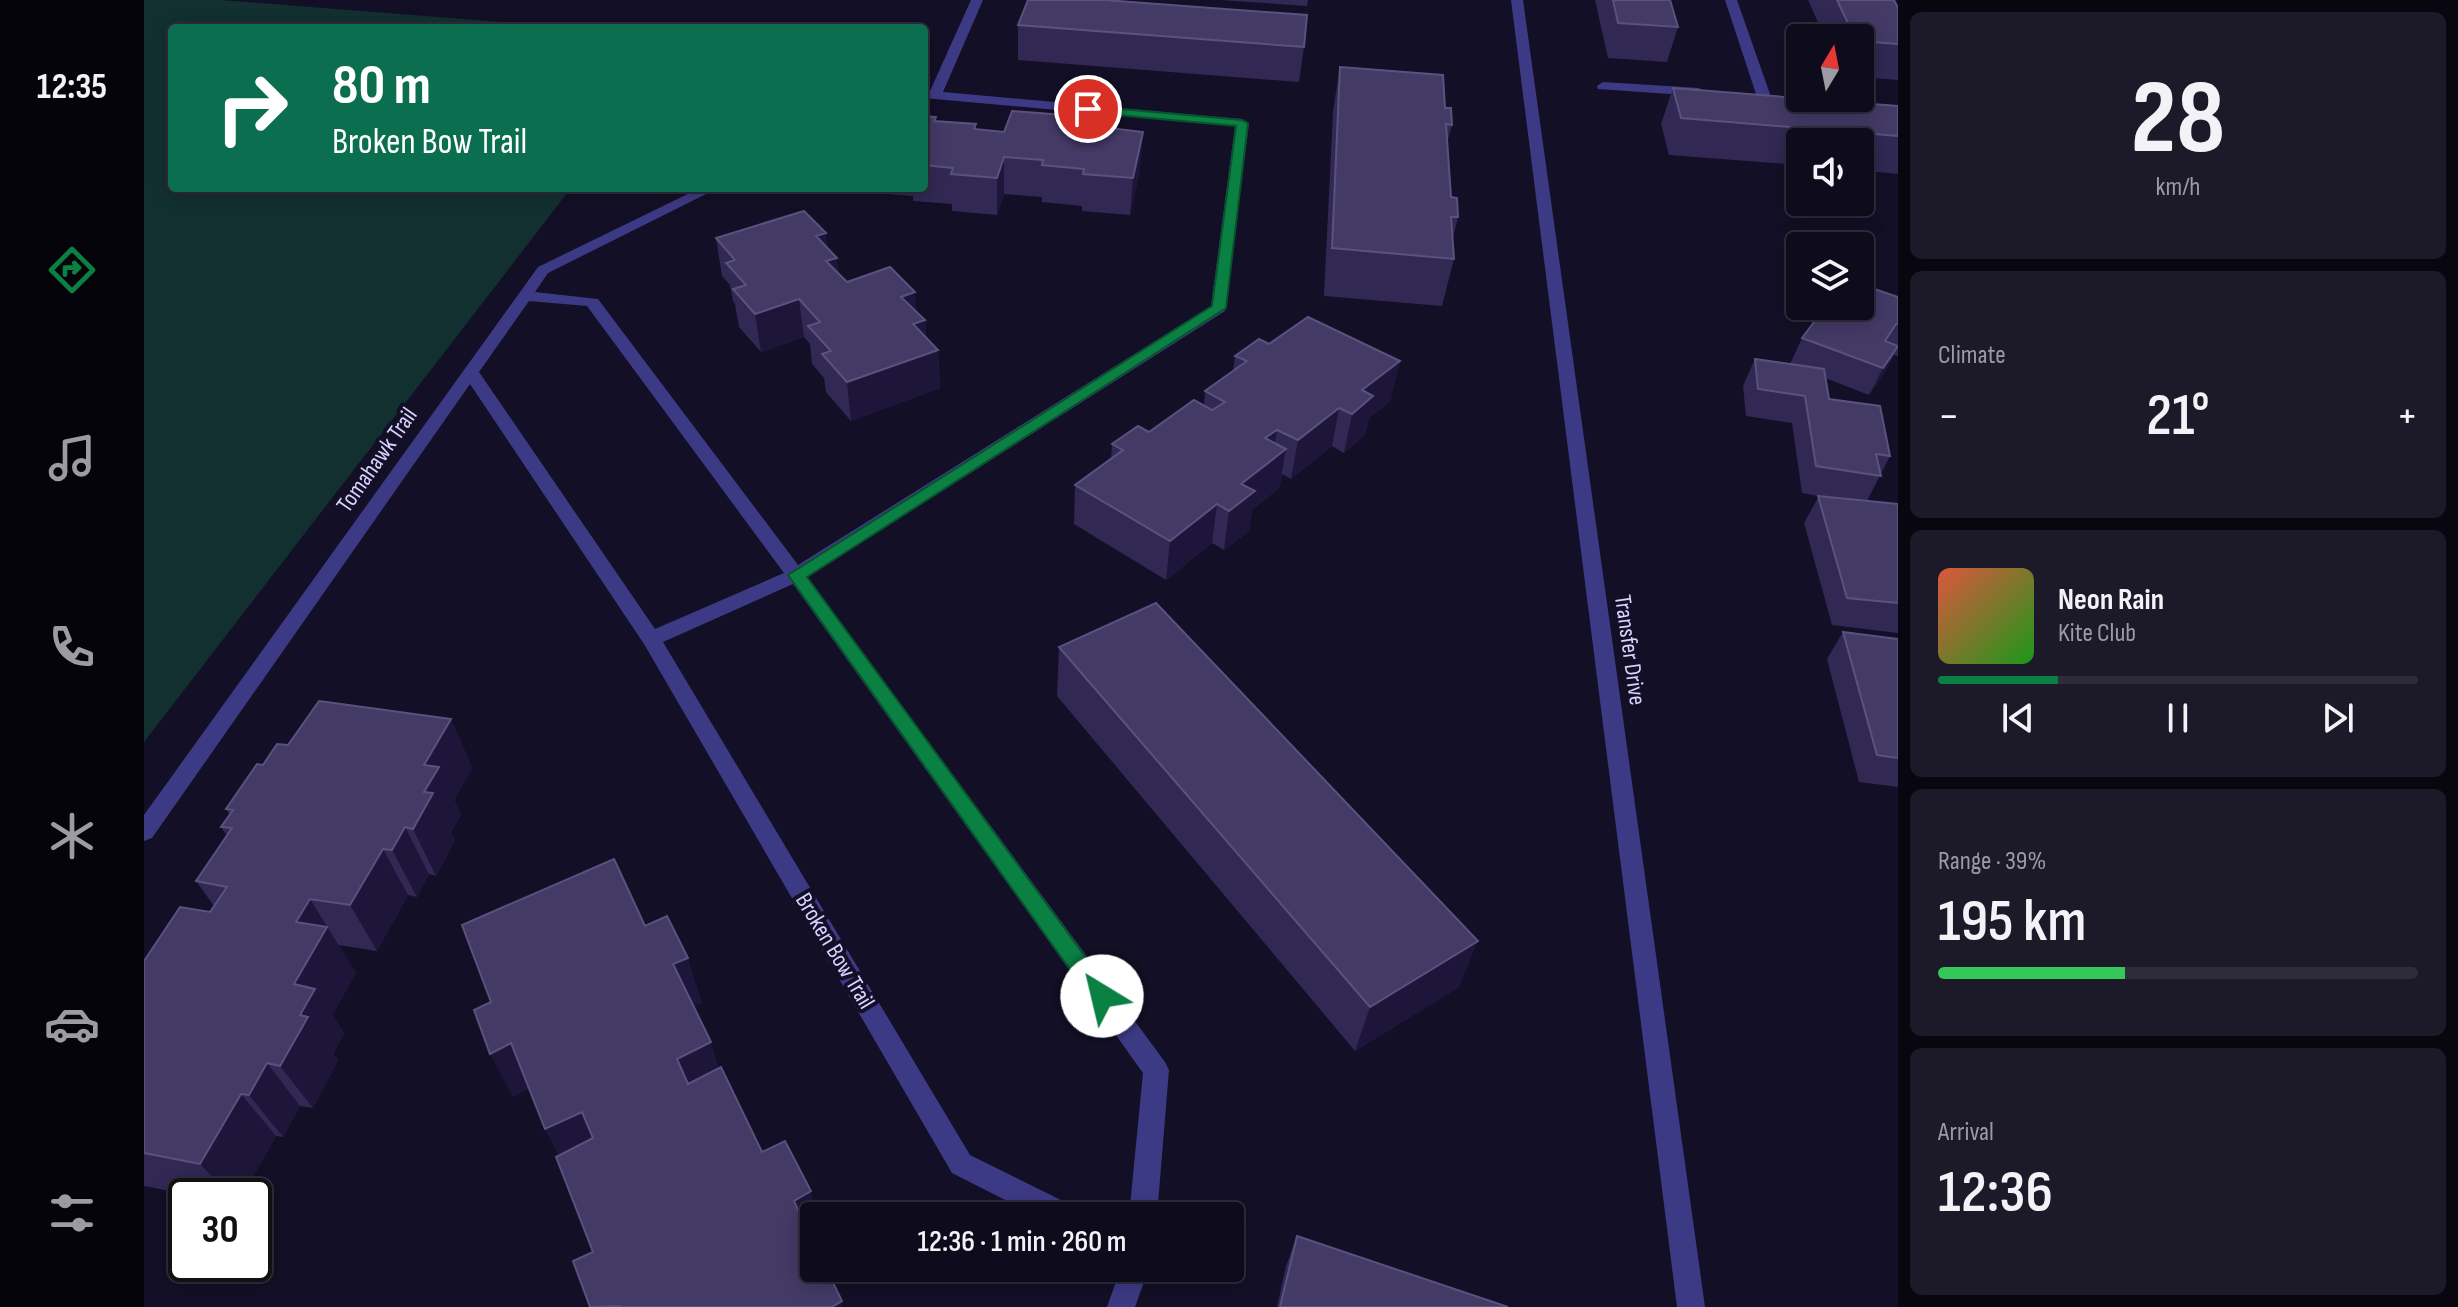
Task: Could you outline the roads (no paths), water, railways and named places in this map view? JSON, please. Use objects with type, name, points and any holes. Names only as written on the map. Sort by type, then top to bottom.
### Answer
[{"type":"street","points":[[651,639],[796,575],[1219,308],[1242,123],[929,94],[977,0]]},
{"type":"street","name":"Transfer Drive","points":[[1517,0],[1691,1307]]},
{"type":"street","points":[[1731,0],[1764,97]]},
{"type":"street","points":[[1603,86],[1720,94]]},
{"type":"street","points":[[1749,96],[1779,98]]},
{"type":"street","name":"Tomahawk Trail","points":[[144,832],[469,370],[543,270],[703,192]]},
{"type":"street","points":[[524,296],[592,302],[796,575],[1156,1070],[1144,1202]]},
{"type":"street","name":"Broken Bow Trail","points":[[469,370],[651,639],[961,1164],[1037,1202]]},
{"type":"street","points":[[1121,1307],[1130,1282]]}]
